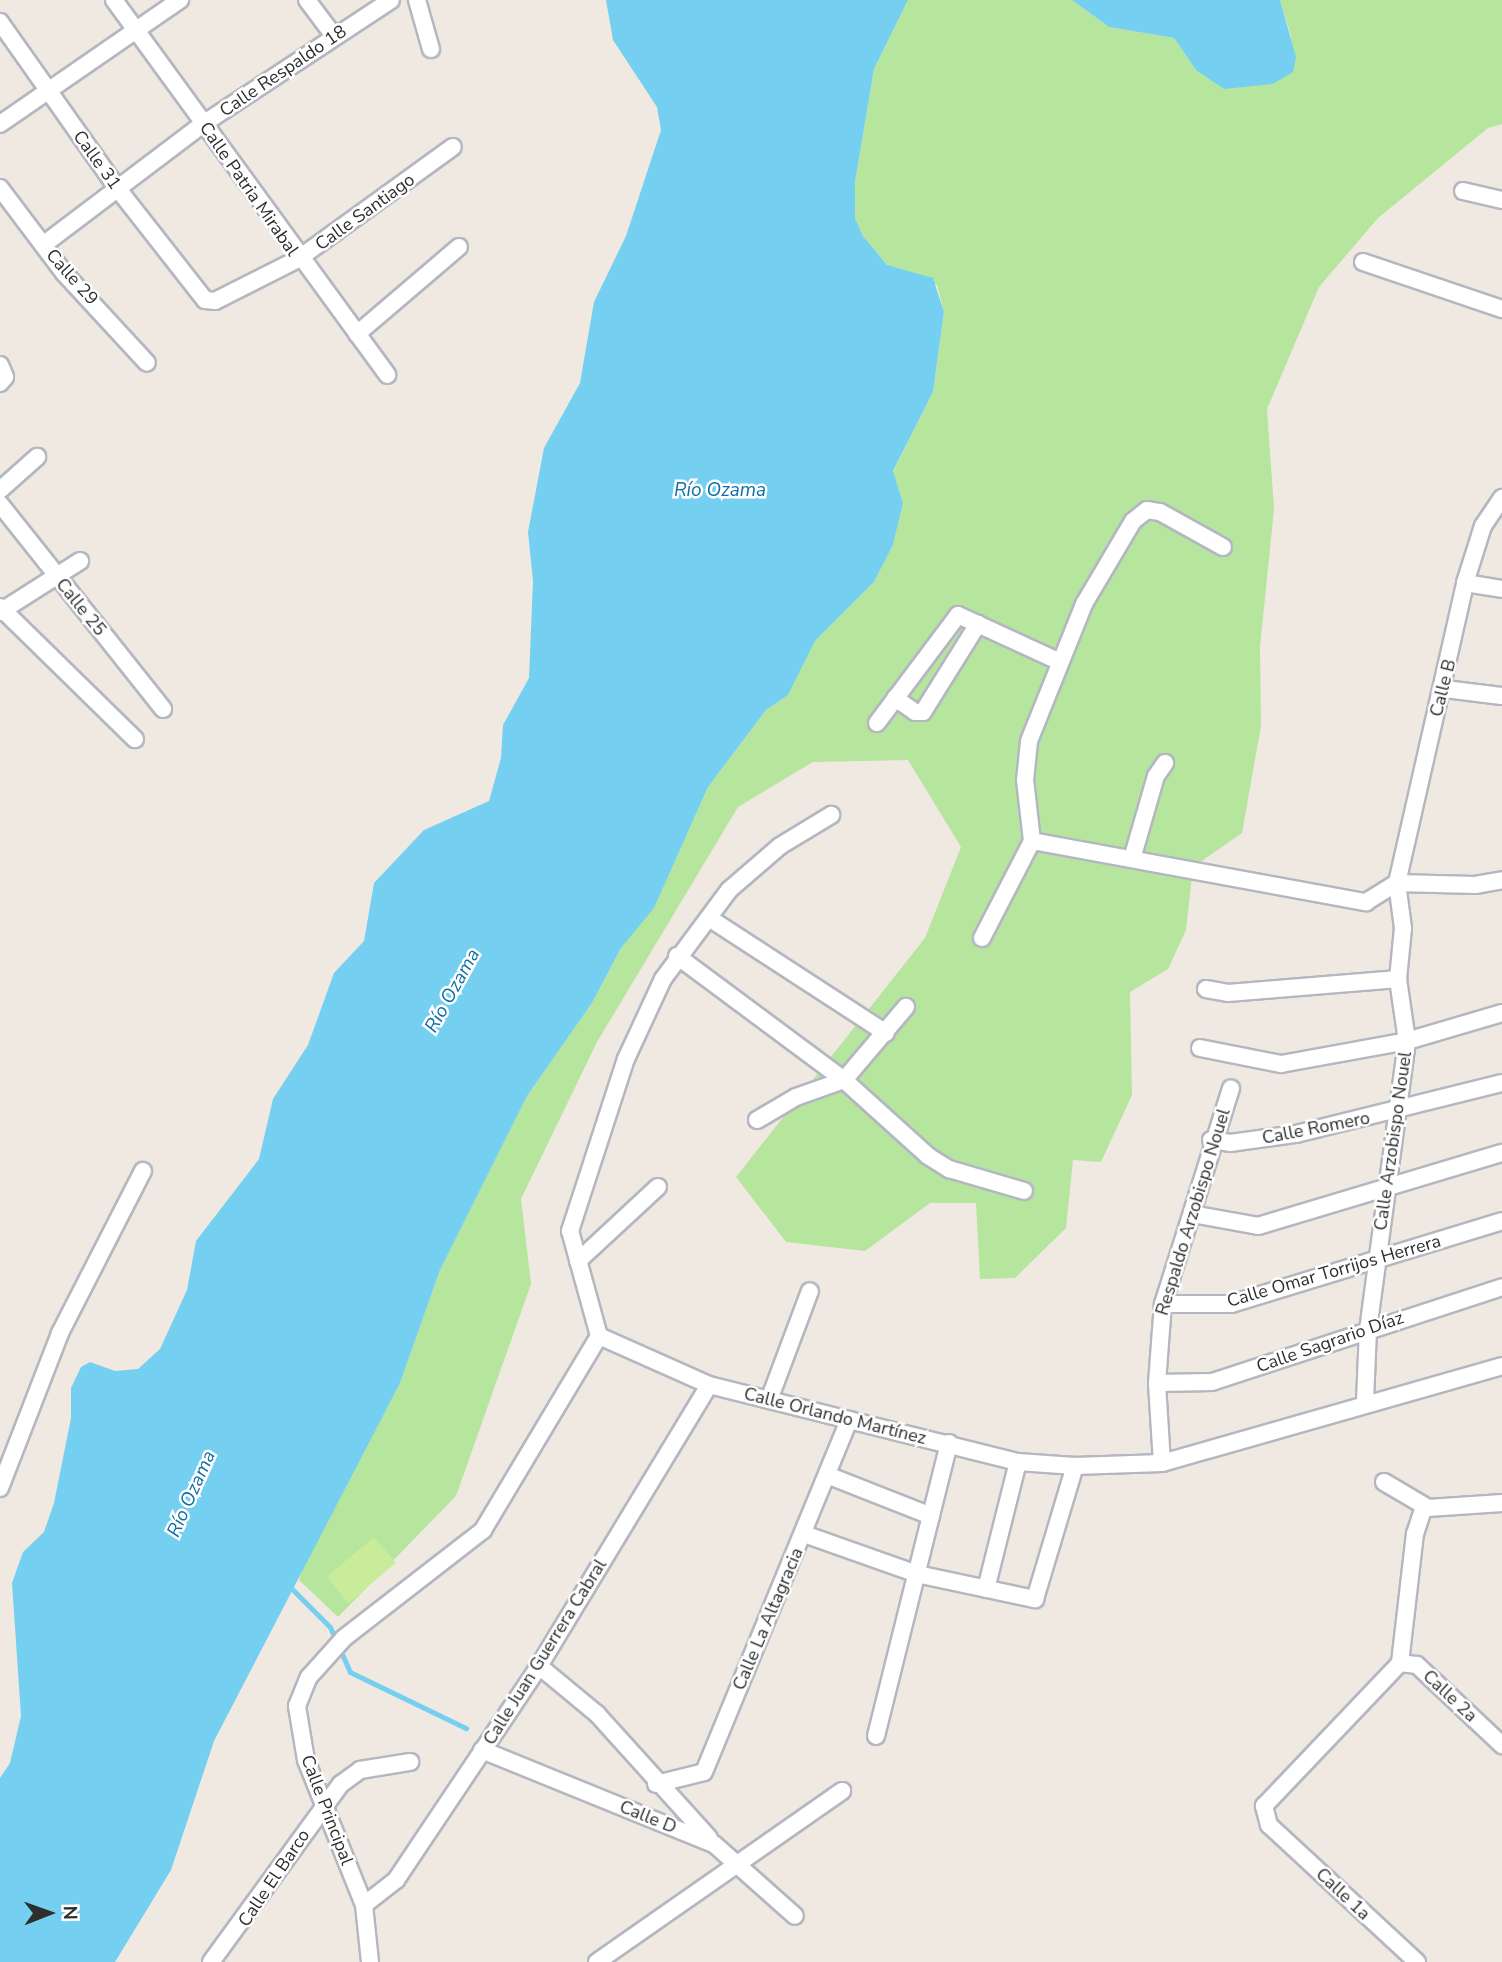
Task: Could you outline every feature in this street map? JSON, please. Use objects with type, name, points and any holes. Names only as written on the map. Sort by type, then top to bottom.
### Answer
[{"type":"street","name":"Calle Patria Mirabal","points":[[114,0],[298,259],[387,375]]},
{"type":"street","points":[[0,124],[47,88],[180,0]]},
{"type":"street","points":[[307,0],[334,36]]},
{"type":"street","name":"Calle Respaldo 18","points":[[43,245],[204,124],[391,0]]},
{"type":"street","points":[[417,0],[431,49]]},
{"type":"street","name":"Calle 31","points":[[0,22],[118,189],[200,294]]},
{"type":"street","name":"Calle Santiago","points":[[200,294],[215,300],[298,259],[453,147]]},
{"type":"street","name":"Calle 29","points":[[0,188],[43,245],[147,363]]},
{"type":"street","points":[[1463,191],[1502,200]]},
{"type":"street","points":[[357,334],[459,247]]},
{"type":"street","points":[[1363,262],[1502,309]]},
{"type":"street","points":[[0,491],[37,457]]},
{"type":"street","name":"Calle B","points":[[1397,883],[1409,807],[1445,689],[1465,583],[1483,526],[1502,498]]},
{"type":"street","name":"Calle 25","points":[[0,504],[163,709]]},
{"type":"street","points":[[982,938],[1032,841],[1025,761],[1059,662],[1114,552],[1133,521],[1147,510],[1223,547]]},
{"type":"street","points":[[80,561],[1,610],[66,676],[108,707],[135,739]]},
{"type":"street","points":[[1465,583],[1502,589]]},
{"type":"street","points":[[877,723],[950,619],[966,616],[1059,662]]},
{"type":"street","points":[[895,698],[915,712],[923,712],[978,624]]},
{"type":"street","points":[[1445,689],[1502,696]]},
{"type":"street","points":[[1132,859],[1156,776],[1165,763]]},
{"type":"street","points":[[598,1336],[570,1231],[626,1059],[677,956],[729,890],[779,846],[831,815]]},
{"type":"street","points":[[1032,841],[1366,902],[1397,883],[1475,885],[1502,880]]},
{"type":"street","name":"Calle Arzobispo Nouel","points":[[1365,1401],[1368,1330],[1376,1261],[1407,1041],[1398,979],[1403,928],[1397,883]]},
{"type":"street","points":[[709,918],[886,1033]]},
{"type":"street","points":[[677,956],[844,1080],[928,1156],[949,1169],[1024,1191]]},
{"type":"street","points":[[1206,989],[1228,993],[1398,979]]},
{"type":"street","points":[[757,1120],[796,1097],[844,1080],[906,1007]]},
{"type":"street","points":[[1200,1048],[1281,1064],[1407,1041],[1502,1013]]},
{"type":"street","name":"Calle Romero","points":[[1211,1140],[1230,1143],[1296,1134],[1396,1112],[1502,1083]]},
{"type":"street","name":"Respaldo Arzobispo Nouel","points":[[1161,1463],[1157,1383],[1163,1304],[1192,1214],[1211,1140],[1231,1088]]},
{"type":"street","points":[[1192,1214],[1258,1226],[1502,1153]]},
{"type":"street","points":[[0,1488],[60,1333],[142,1171]]},
{"type":"street","points":[[578,1261],[658,1187]]},
{"type":"street","name":"Calle Omar Torrijos Herrera","points":[[1163,1304],[1231,1304],[1502,1221]]},
{"type":"street","name":"Calle Sagrario Díaz","points":[[1157,1383],[1212,1382],[1502,1287]]},
{"type":"street","points":[[769,1400],[810,1291]]},
{"type":"street","name":"Calle Orlando Martínez","points":[[598,1336],[709,1385],[1018,1462],[1075,1466],[1161,1463],[1365,1401],[1502,1366]]},
{"type":"street","name":"Calle Principal","points":[[370,1962],[364,1905],[306,1760],[297,1706],[320,1661],[344,1638],[483,1530],[598,1336]]},
{"type":"street","name":"Calle Juan Guerrera Cabral","points":[[364,1905],[396,1880],[539,1666],[709,1385]]},
{"type":"street","name":"Calle La Altagracia","points":[[656,1784],[704,1772],[849,1420]]},
{"type":"street","points":[[876,1736],[950,1443]]},
{"type":"street","points":[[986,1589],[1018,1462]]},
{"type":"street","points":[[804,1534],[917,1573],[1035,1598],[1075,1466]]},
{"type":"street","points":[[827,1475],[931,1516]]},
{"type":"street","points":[[1384,1482],[1424,1506],[1465,1509],[1502,1503]]},
{"type":"street","points":[[1396,1665],[1415,1534],[1424,1506]]},
{"type":"street","name":"Calle 2a","points":[[1396,1665],[1417,1665],[1502,1745]]},
{"type":"street","name":"Calle 1a","points":[[1396,1665],[1270,1794],[1264,1806],[1269,1825],[1418,1962]]},
{"type":"street","points":[[539,1666],[597,1714],[656,1784],[714,1844]]},
{"type":"street","name":"Calle D","points":[[482,1750],[714,1844],[795,1916]]},
{"type":"street","name":"Calle El Barco","points":[[211,1962],[325,1806],[360,1770],[410,1762]]},
{"type":"street","points":[[597,1962],[842,1791]]},
{"type":"green space","points":[[908,0],[1072,0],[1109,27],[1174,38],[1196,70],[1246,84],[1274,84],[1291,36],[1280,0],[1502,0],[1502,124],[1488,128],[1378,218],[1319,287],[1267,409],[1274,509],[1260,647],[1261,726],[1242,833],[1193,867],[1186,930],[1168,969],[1130,992],[1132,1095],[1101,1162],[1073,1160],[1066,1228],[1015,1278],[980,1279],[976,1203],[930,1203],[865,1251],[786,1242],[736,1177],[925,938],[961,847],[908,760],[813,762],[738,807],[597,1042],[521,1199],[531,1284],[456,1496],[338,1617],[299,1580],[304,1565],[400,1383],[440,1270],[527,1096],[592,1003],[621,948],[654,907],[708,787],[766,710],[788,695],[815,641],[874,582],[893,545],[903,503],[893,472],[933,392],[944,312],[937,285],[887,265],[863,236],[855,218],[855,182],[874,69]]},
{"type":"green space","points":[[374,1537],[396,1563],[348,1603],[327,1577]]},
{"type":"water","name":"Río Ozama","points":[[606,0],[908,0],[874,69],[855,182],[855,218],[863,236],[887,265],[933,278],[944,312],[933,392],[893,471],[903,503],[893,545],[874,582],[815,641],[788,695],[766,710],[708,787],[654,908],[621,948],[592,1003],[527,1096],[440,1270],[400,1383],[214,1741],[171,1870],[115,1962],[0,1962],[0,1778],[10,1763],[21,1716],[12,1583],[23,1552],[44,1532],[54,1503],[71,1418],[71,1388],[81,1367],[90,1362],[115,1371],[138,1369],[160,1349],[187,1290],[196,1241],[259,1159],[273,1099],[308,1045],[334,973],[364,941],[374,883],[424,830],[489,801],[501,758],[503,725],[529,678],[533,581],[528,532],[544,448],[580,383],[594,302],[626,236],[661,130],[657,107],[613,40]]},
{"type":"water","points":[[1072,0],[1280,0],[1296,57],[1293,72],[1273,84],[1224,89],[1196,70],[1174,38],[1109,27]]},
{"type":"waterway","points":[[290,1587],[330,1627],[350,1672],[466,1728]]}]
